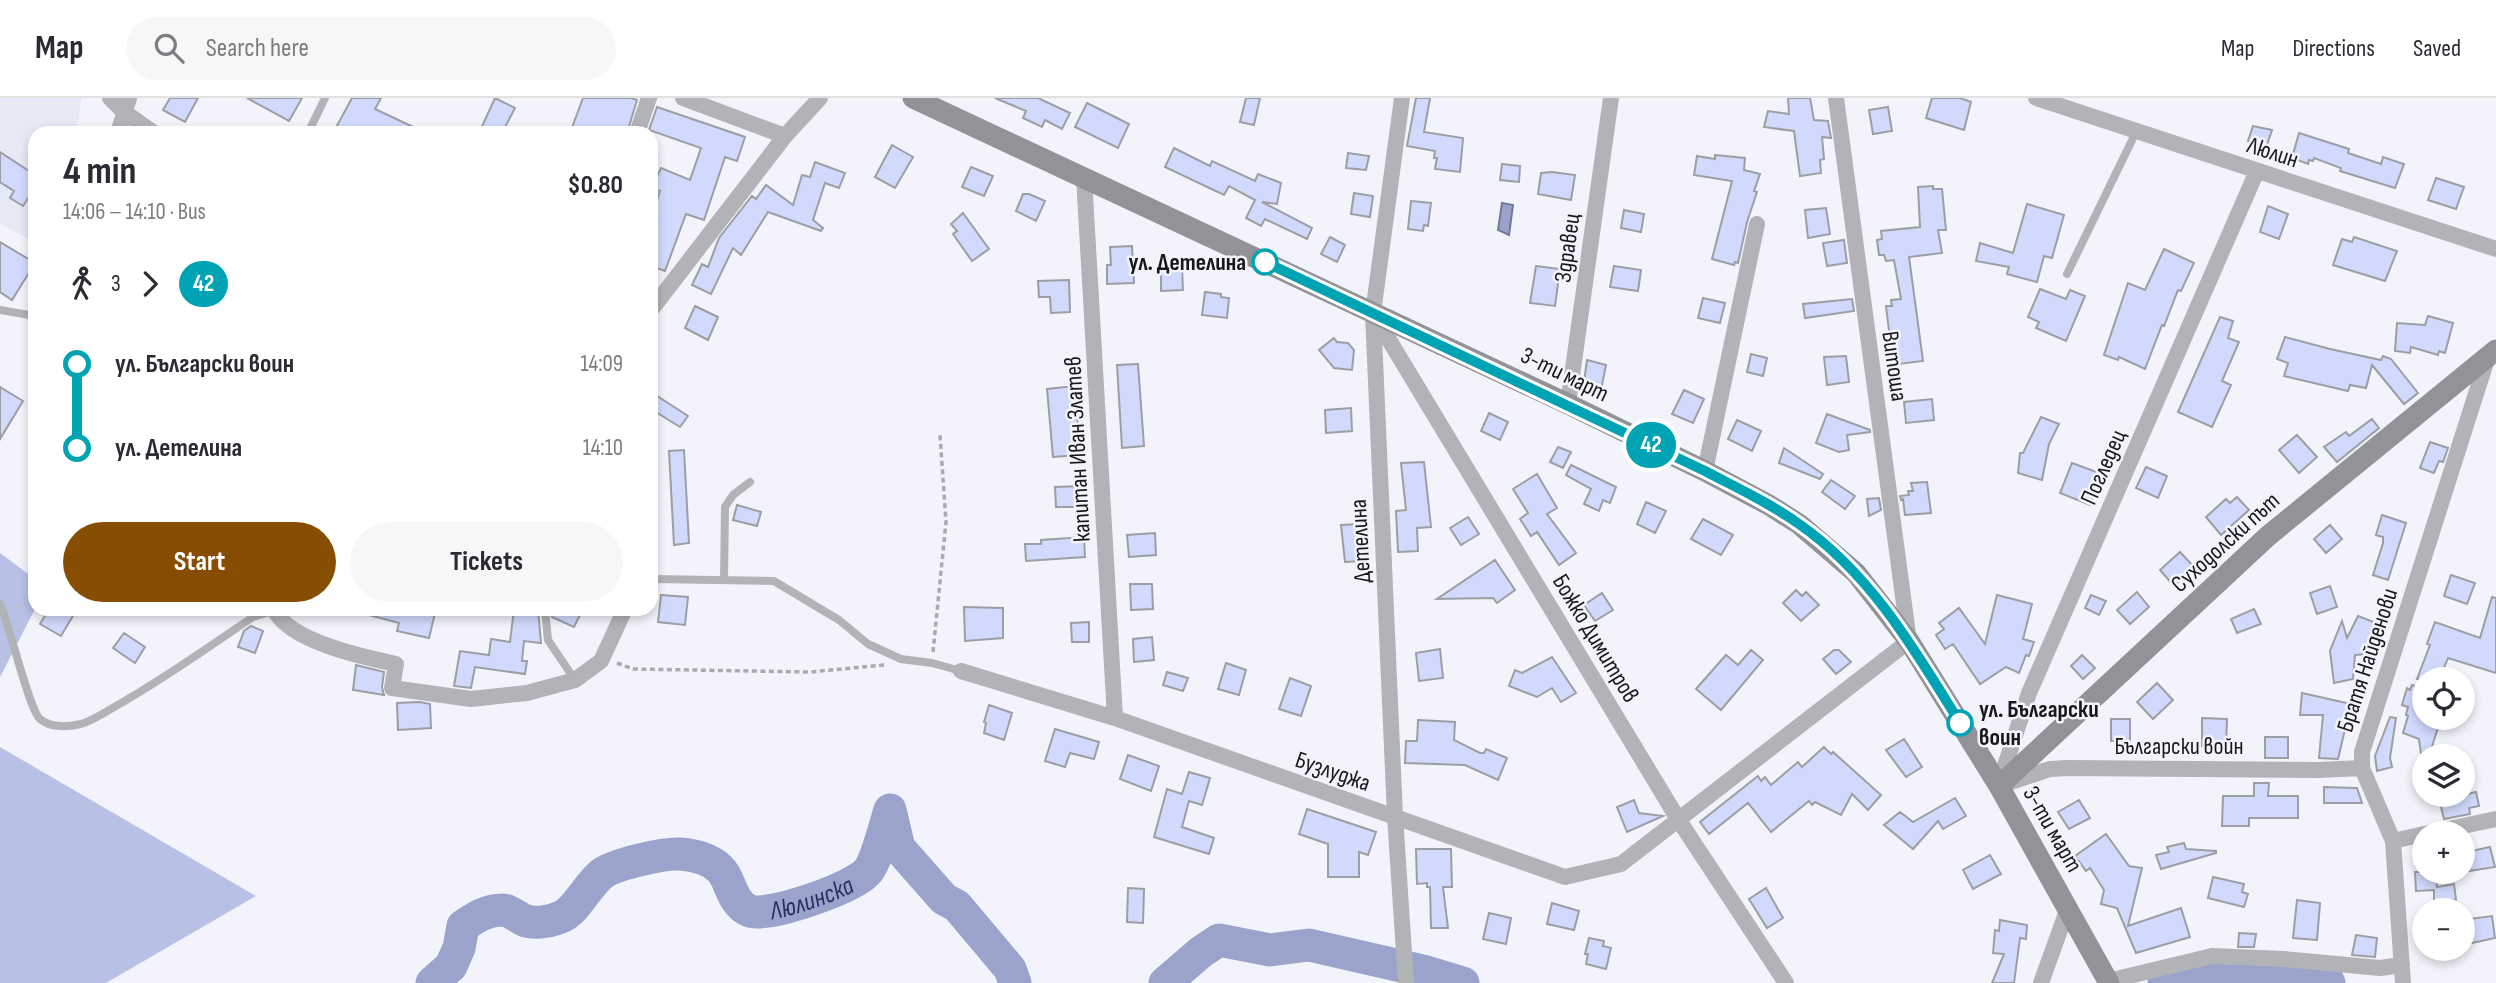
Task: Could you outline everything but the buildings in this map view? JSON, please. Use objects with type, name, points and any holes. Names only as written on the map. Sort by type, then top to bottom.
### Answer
[{"type":"street","points":[[110,98],[126,105],[147,126]]},
{"type":"street","points":[[639,126],[649,98]]},
{"type":"street","points":[[682,98],[785,136]]},
{"type":"street","points":[[658,301],[785,136],[820,98]]},
{"type":"street","name":"3-ти март","points":[[913,98],[1568,404],[1705,471],[1799,524],[1856,573],[1909,641],[1999,786],[2108,982]]},
{"type":"street","name":"Детелина","points":[[1402,98],[1373,313],[1395,816],[1406,983]]},
{"type":"street","name":"Здравец","points":[[1568,404],[1611,98]]},
{"type":"street","name":"Витоша","points":[[1836,98],[1909,641]]},
{"type":"street","name":"Люлин","points":[[2036,98],[2496,249]]},
{"type":"street","points":[[120,126],[126,105]]},
{"type":"street","name":"Погледец","points":[[1999,786],[2029,693],[2257,171]]},
{"type":"street","name":"капитан Иван Златев","points":[[1084,177],[1115,718]]},
{"type":"street","points":[[1705,471],[1757,224]]},
{"type":"street","name":"Божко Димитров","points":[[1373,313],[1678,819],[1786,983]]},
{"type":"street","name":"Суходолски път","points":[[1999,786],[2268,536],[2492,353]]},
{"type":"street","name":"Братя Найденови","points":[[2403,983],[2393,841],[2362,768],[2362,752],[2492,353]]},
{"type":"street","points":[[278,616],[288,629],[351,654],[396,664],[392,688],[471,699],[527,693],[575,680],[601,660],[622,616]]},
{"type":"street","name":"Бузлуджа","points":[[961,671],[1115,718],[1565,877],[1621,864],[1909,641]]},
{"type":"street","name":"Български войн","points":[[1999,786],[2050,769],[2067,768],[2362,768]]},
{"type":"street","points":[[2475,823],[2496,818]]},
{"type":"street","points":[[2393,841],[2412,837]]},
{"type":"street","points":[[2041,983],[2068,908]]},
{"type":"street","points":[[2108,982],[2212,956],[2284,959],[2380,968],[2402,965]]},
{"type":"lane","points":[[311,126],[325,98]]},
{"type":"lane","points":[[2067,274],[2136,132]]},
{"type":"lane","points":[[0,310],[28,315]]},
{"type":"lane","points":[[724,579],[724,507],[733,495],[750,482]]},
{"type":"lane","points":[[658,579],[774,581],[839,620],[868,644],[901,659],[932,663],[961,671]]},
{"type":"lane","points":[[0,604],[25,678],[30,703],[38,718],[51,725],[66,726],[82,723],[142,691],[256,616]]},
{"type":"lane","points":[[546,616],[548,640],[575,680]]},
{"type":"path","points":[[932,663],[946,522],[940,435]]},
{"type":"path","points":[[601,660],[622,663],[633,669],[810,672],[915,661]]},
{"type":"shaded area","points":[[0,98],[82,98],[77,126],[28,126],[28,239],[0,223]]},
{"type":"shaded area","points":[[1502,203],[1513,205],[1509,235],[1498,230]]},
{"type":"shaded area","points":[[0,553],[28,574],[28,616],[31,616],[0,677]]},
{"type":"shaded area","points":[[0,747],[256,896],[106,983],[0,983]]},
{"type":"waterway","name":"Люлинска","points":[[432,983],[451,966],[459,948],[463,926],[476,917],[502,910],[530,922],[559,918],[573,908],[603,873],[640,860],[680,854],[706,860],[724,873],[739,903],[750,911],[760,912],[792,906],[830,893],[868,871],[878,851],[890,810],[899,848],[944,899],[957,906],[1010,969],[1015,983]]},
{"type":"waterway","name":"Люлинска","points":[[1165,983],[1219,940],[1270,950],[1309,945],[1463,983]]},
{"type":"waterway","name":"Люлинска","points":[[2164,983],[2177,976],[2218,971],[2268,974],[2329,983]]},
{"type":"bus line","name":"42","points":[[1265,262],[1705,471],[1799,524],[1856,573],[1909,641],[1960,723]]},
{"type":"place","name":"ул. Детелина","points":[[1265,262]]},
{"type":"place","name":"ул. Български воин","points":[[1960,723]]}]
